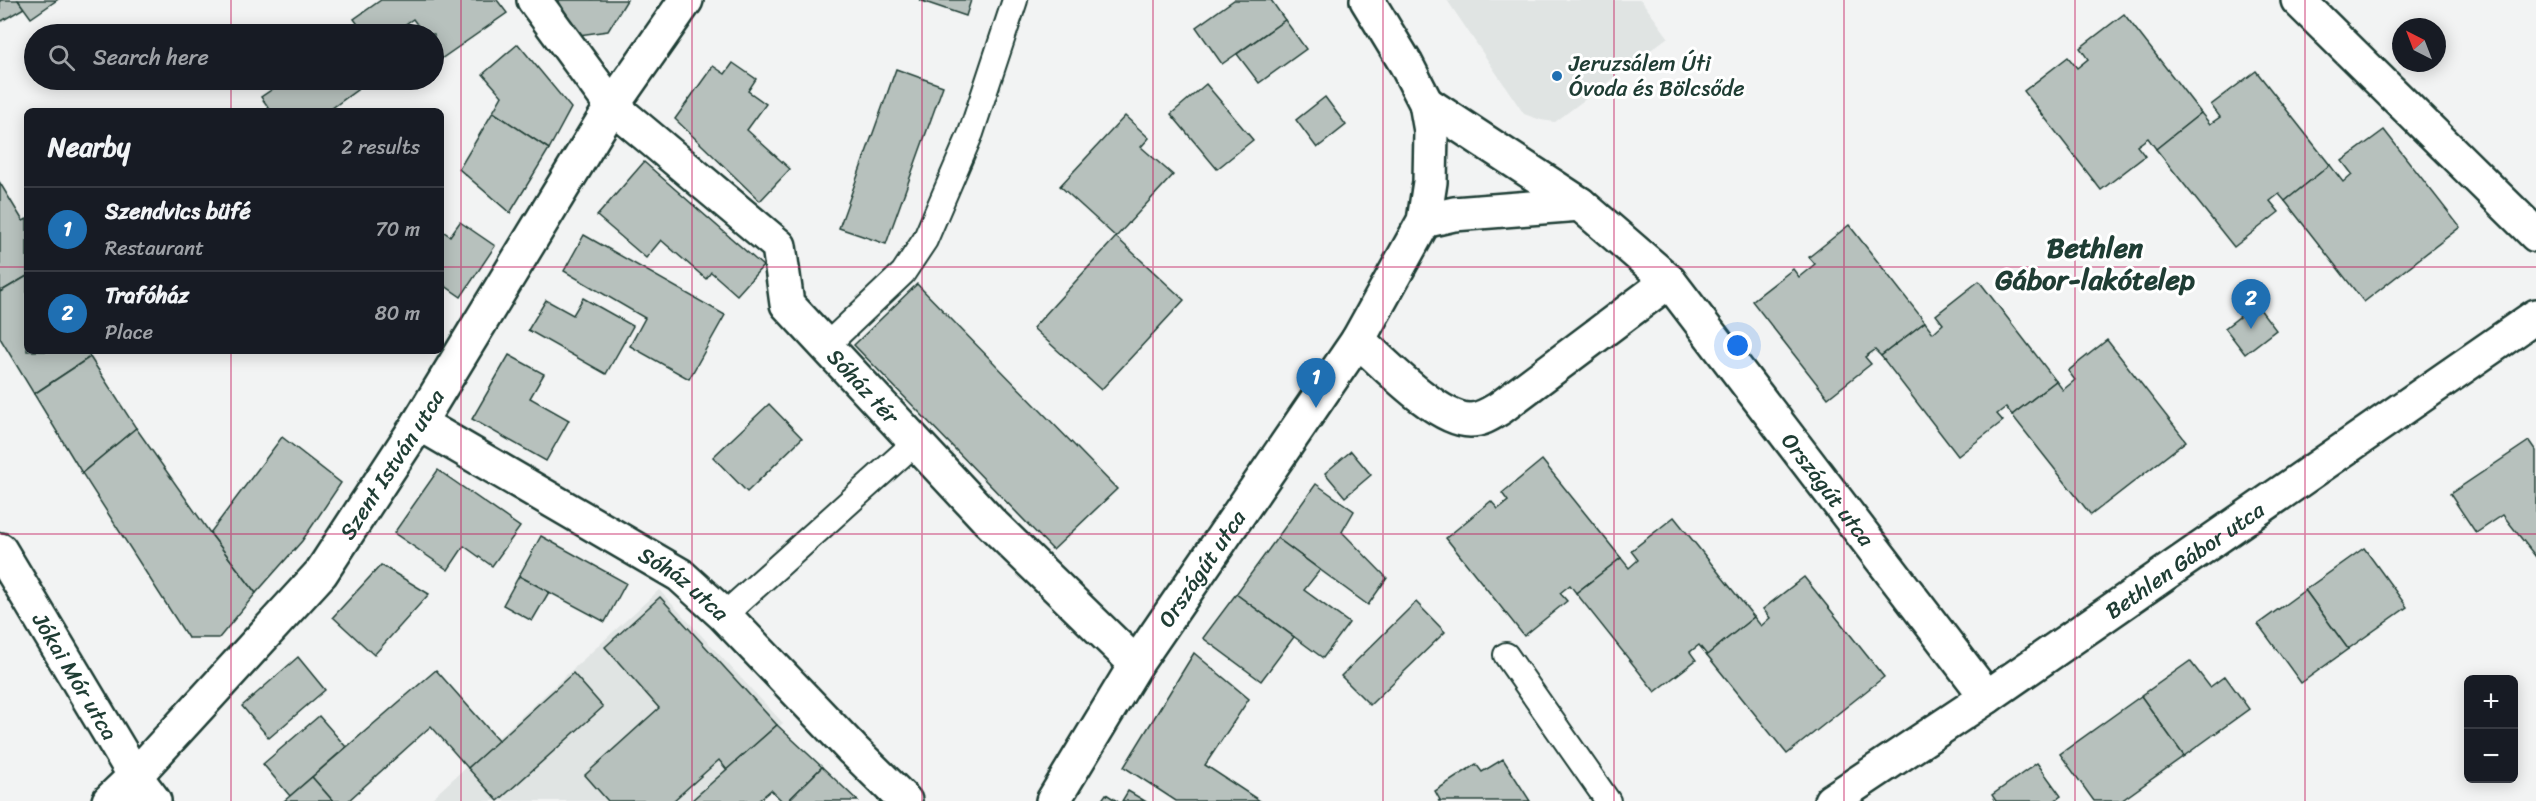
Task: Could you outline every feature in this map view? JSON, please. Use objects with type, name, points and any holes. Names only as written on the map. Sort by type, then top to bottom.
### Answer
[{"type":"street","name":"Sóház tér","points":[[534,0],[612,106],[780,246],[787,304],[990,521],[1136,664]]},
{"type":"street","name":"Szent István utca","points":[[109,801],[144,789],[321,573],[419,423],[612,106],[687,0]]},
{"type":"street","name":"Országút utca","points":[[1053,801],[1136,664],[1358,340],[1424,220],[1430,182],[1431,132],[1426,103],[1406,64],[1367,0]]},
{"type":"street","points":[[2298,0],[2536,235]]},
{"type":"street","name":"Országút utca","points":[[1426,103],[1580,204],[1669,281],[1987,697]]},
{"type":"street","points":[[1424,220],[1454,214],[1580,204]]},
{"type":"street","points":[[1358,340],[1442,413],[1469,420],[1483,418],[1500,408],[1669,281]]},
{"type":"street","name":"Bethlen Gábor utca","points":[[1832,801],[2532,328]]},
{"type":"street","name":"Sóház utca","points":[[419,423],[680,575],[724,615],[905,801]]},
{"type":"street","name":"Jókai Mór utca","points":[[0,550],[144,789]]},
{"type":"lane","points":[[826,346],[903,273],[926,240],[972,133],[1015,0]]},
{"type":"lane","points":[[724,615],[916,442]]},
{"type":"lane","points":[[1506,655],[1608,801]]},
{"type":"shaded area","name":"Jeruzsálem Úti Óvoda és Bölcsőde","points":[[1447,0],[1641,0],[1668,37],[1555,122],[1541,120],[1524,114]]},
{"type":"shaded area","points":[[659,590],[783,723],[693,801],[429,801]]},
{"type":"building","points":[[0,0],[18,0],[24,8],[0,22]]},
{"type":"building","points":[[18,0],[57,0],[31,18]]},
{"type":"building","points":[[381,0],[497,0],[507,13],[444,57],[444,24],[417,24],[413,19],[406,24],[358,24],[354,19]]},
{"type":"building","points":[[558,0],[627,0],[608,31],[579,35]]},
{"type":"building","points":[[919,0],[971,0],[966,16]]},
{"type":"building","points":[[1234,0],[1271,0],[1285,20],[1222,64],[1196,27]]},
{"type":"building","points":[[2124,14],[2201,113],[2156,149],[2148,138],[2137,146],[2145,156],[2101,190],[2024,91],[2068,57],[2077,68],[2088,59],[2080,48]]},
{"type":"building","points":[[1285,20],[1306,49],[1259,83],[1237,54]]},
{"type":"building","points":[[518,44],[571,108],[549,149],[493,112],[502,96],[483,74]]},
{"type":"building","points":[[733,63],[756,79],[748,91],[766,104],[747,130],[790,169],[760,201],[675,119],[713,66],[725,74]]},
{"type":"building","points":[[896,69],[943,86],[886,244],[839,228]]},
{"type":"building","points":[[2256,71],[2330,165],[2285,201],[2279,194],[2270,201],[2279,212],[2234,247],[2156,149],[2201,113],[2210,124],[2220,117],[2211,105]]},
{"type":"building","points":[[1206,84],[1253,140],[1217,169],[1171,114]]},
{"type":"building","points":[[271,90],[357,90],[332,108],[269,108],[261,97]]},
{"type":"building","points":[[1325,97],[1346,125],[1317,148],[1296,120]]},
{"type":"building","points":[[493,112],[549,149],[510,213],[459,169]]},
{"type":"building","points":[[1125,116],[1149,138],[1141,147],[1173,175],[1116,237],[1060,186]]},
{"type":"building","points":[[2384,130],[2460,227],[2364,302],[2285,201],[2330,165],[2343,182],[2352,174],[2342,161]]},
{"type":"building","points":[[644,162],[763,266],[737,295],[711,272],[706,279],[661,240],[646,258],[597,216]]},
{"type":"building","points":[[0,183],[24,220],[24,278],[0,292]]},
{"type":"building","points":[[460,222],[495,246],[461,297],[444,285],[444,232],[450,236]]},
{"type":"building","points":[[1849,225],[1925,322],[1881,356],[1875,350],[1865,357],[1871,364],[1828,398],[1752,301],[1793,269],[1799,277],[1815,264],[1809,257]]},
{"type":"building","points":[[584,235],[725,315],[689,379],[630,346],[645,318],[564,271]]},
{"type":"building","points":[[1116,237],[1184,300],[1101,390],[1033,328]]},
{"type":"building","points":[[24,278],[24,354],[88,354],[90,357],[34,394],[0,338],[0,292]]},
{"type":"building","points":[[1979,281],[2056,381],[2012,415],[2006,407],[1997,414],[2003,421],[1958,456],[1881,356],[1925,322],[1933,333],[1943,324],[1936,315]]},
{"type":"building","points":[[917,284],[1117,489],[1053,550],[854,345]]},
{"type":"building","points":[[583,298],[633,326],[606,374],[528,330],[546,300],[573,315]]},
{"type":"building","points":[[2256,304],[2276,330],[2245,354],[2225,328]]},
{"type":"building","points":[[2107,340],[2186,441],[2091,515],[2012,415],[2056,381],[2063,390],[2075,380],[2068,371]]},
{"type":"building","points":[[509,355],[544,374],[530,398],[569,420],[546,461],[472,419]]},
{"type":"building","points":[[90,357],[136,428],[82,473],[34,394]]},
{"type":"building","points":[[769,404],[802,438],[747,492],[713,457]]},
{"type":"building","points":[[136,428],[210,533],[256,593],[219,638],[188,638],[82,473]]},
{"type":"building","points":[[282,437],[341,483],[302,541],[256,593],[210,533]]},
{"type":"building","points":[[2529,441],[2536,451],[2536,557],[2503,515],[2476,533],[2450,494]]},
{"type":"building","points":[[1351,451],[1371,475],[1345,497],[1325,473]]},
{"type":"building","points":[[1542,460],[1621,558],[1576,593],[1570,585],[1560,593],[1567,601],[1524,636],[1446,538],[1491,501],[1498,509],[1508,501],[1502,493]]},
{"type":"building","points":[[438,470],[520,527],[492,566],[464,546],[448,570],[394,533]]},
{"type":"building","points":[[1316,484],[1354,511],[1342,532],[1387,578],[1368,605],[1277,538]]},
{"type":"building","points":[[1674,517],[1754,617],[1707,655],[1699,645],[1690,652],[1696,660],[1655,692],[1576,593],[1621,558],[1629,568],[1638,560],[1631,551]]},
{"type":"building","points":[[541,536],[626,583],[605,622],[519,576]]},
{"type":"building","points":[[1277,538],[1320,570],[1304,590],[1349,623],[1323,658],[1236,594]]},
{"type":"building","points":[[2364,548],[2407,607],[2348,649],[2305,590]]},
{"type":"building","points":[[381,565],[429,594],[374,655],[333,617]]},
{"type":"building","points":[[519,576],[549,592],[532,621],[503,605]]},
{"type":"building","points":[[1804,577],[1884,677],[1787,754],[1707,655],[1754,617],[1761,626],[1770,618],[1763,609]]},
{"type":"building","points":[[2305,590],[2348,649],[2301,683],[2258,624]]},
{"type":"building","points":[[1236,594],[1294,637],[1261,681],[1203,638]]},
{"type":"building","points":[[660,597],[777,725],[727,770],[719,760],[673,801],[608,801],[585,775],[659,708],[605,647]]},
{"type":"building","points":[[1416,602],[1445,632],[1370,705],[1341,676]]},
{"type":"building","points":[[1194,653],[1249,699],[1205,765],[1260,801],[1176,801],[1124,767]]},
{"type":"building","points":[[298,657],[325,690],[269,738],[242,706]]},
{"type":"building","points":[[2190,661],[2210,687],[2225,676],[2249,709],[2184,756],[2141,696]]},
{"type":"building","points":[[436,670],[499,741],[468,768],[431,726],[348,801],[333,801],[312,777]]},
{"type":"building","points":[[573,673],[603,707],[498,801],[468,768]]},
{"type":"building","points":[[2141,696],[2184,756],[2121,801],[2094,801],[2060,754]]},
{"type":"building","points":[[319,716],[346,747],[290,796],[263,764]]},
{"type":"building","points":[[777,725],[822,767],[788,801],[782,801],[771,790],[758,801],[691,801]]},
{"type":"building","points":[[1503,759],[1530,801],[1438,801],[1440,800],[1435,791],[1476,764],[1482,772]]},
{"type":"building","points":[[2037,763],[2061,796],[2054,801],[1996,801],[1992,795]]},
{"type":"building","points":[[822,767],[858,801],[788,801]]},
{"type":"building","points":[[312,777],[333,801],[284,801],[290,796]]},
{"type":"building","points":[[1128,791],[1145,801],[1122,801]]},
{"type":"building","points":[[1106,794],[1117,801],[1101,801]]},
{"type":"place","name":"Jeruzsálem Úti Óvoda és Bölcsőde","points":[[1557,76]]},
{"type":"place","name":"Trafóház","points":[[2251,329]]},
{"type":"place","name":"Szendvics büfé","points":[[1316,408]]},
{"type":"district","name":"Bethlen Gábor-lakótelep","points":[[2095,263]]}]
